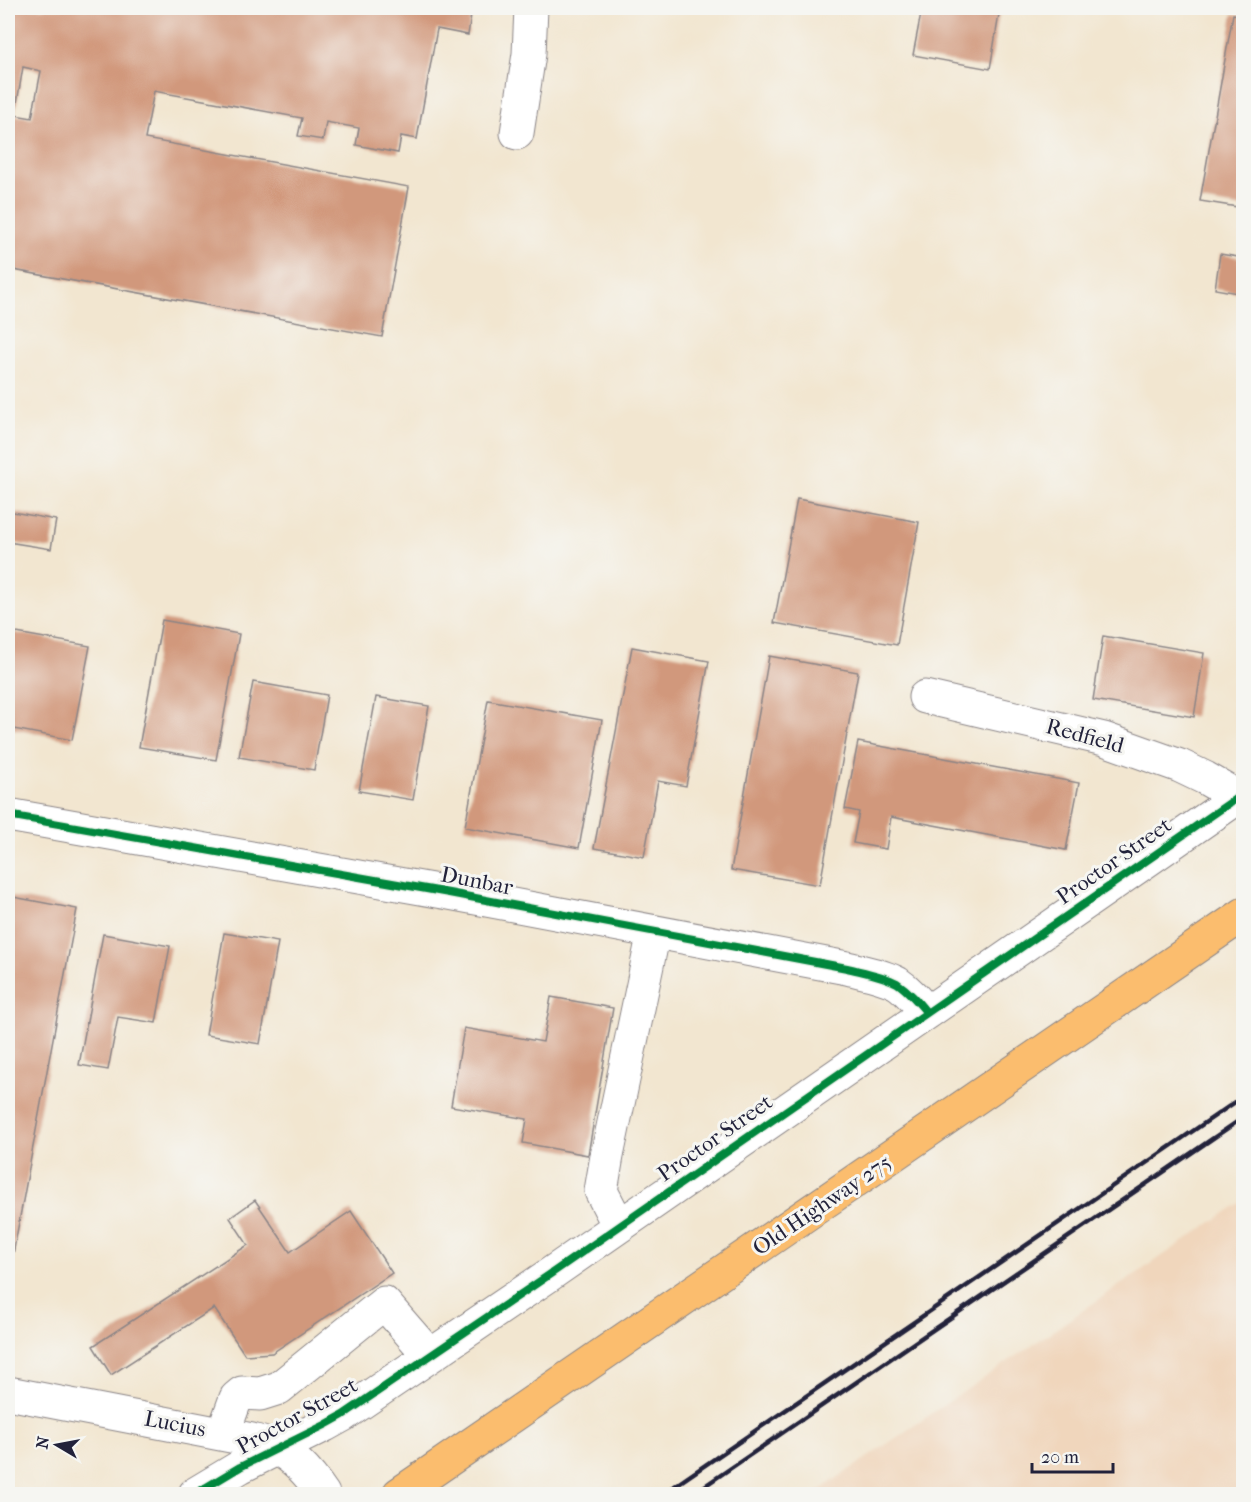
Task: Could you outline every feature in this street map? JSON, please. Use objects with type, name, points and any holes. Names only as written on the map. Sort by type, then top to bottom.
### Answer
[{"type":"main road","name":"Old Highway 275","points":[[399,1494],[1244,914]]},
{"type":"street","points":[[517,133],[529,54],[531,8]]},
{"type":"street","name":"Redfield","points":[[925,697],[1104,739],[1180,766],[1241,795]]},
{"type":"street","name":"Proctor Street","points":[[195,1494],[240,1467],[343,1415],[620,1226],[1241,795]]},
{"type":"street","name":"Dunbar","points":[[8,815],[449,893],[847,968],[880,976],[900,986],[927,1013]]},
{"type":"street","points":[[620,1226],[601,1191],[654,932]]},
{"type":"street","points":[[223,1434],[236,1398],[242,1393],[260,1394],[279,1388],[384,1303],[430,1356]]},
{"type":"street","name":"Lucius","points":[[8,1393],[252,1440],[276,1448],[301,1467],[322,1494]]},
{"type":"shaded area","points":[[1243,1201],[1243,1494],[814,1494]]},
{"type":"building","points":[[8,8],[472,8],[468,35],[437,29],[417,139],[401,136],[398,153],[356,145],[359,128],[326,122],[323,140],[298,136],[302,118],[154,91],[145,139],[409,187],[382,337],[8,269]],"holes":[[[23,67],[41,71],[32,118],[15,115]]]},
{"type":"building","points":[[922,8],[1000,8],[990,69],[913,55]]},
{"type":"building","points":[[1233,14],[1244,16],[1244,208],[1200,201]]},
{"type":"building","points":[[1220,254],[1244,258],[1244,294],[1215,289]]},
{"type":"building","points":[[797,499],[919,522],[897,645],[774,623]]},
{"type":"building","points":[[8,511],[56,520],[51,549],[8,542]]},
{"type":"building","points":[[162,620],[239,634],[216,760],[139,747]]},
{"type":"building","points":[[11,632],[90,646],[72,740],[8,728],[8,653]]},
{"type":"building","points":[[1103,636],[1204,653],[1194,717],[1093,700]]},
{"type":"building","points":[[632,647],[709,661],[686,786],[658,781],[644,857],[594,848]]},
{"type":"building","points":[[769,656],[858,672],[820,885],[731,870]]},
{"type":"building","points":[[253,682],[327,695],[314,770],[239,757]]},
{"type":"building","points":[[376,697],[429,706],[413,800],[359,791]]},
{"type":"building","points":[[488,700],[602,720],[579,848],[465,827]]},
{"type":"building","points":[[858,742],[1079,783],[1066,850],[891,817],[886,849],[853,843],[859,812],[845,809]]},
{"type":"building","points":[[8,896],[77,909],[12,1260],[8,1259]]},
{"type":"building","points":[[224,933],[278,942],[260,1044],[206,1035]]},
{"type":"building","points":[[103,934],[170,946],[156,1023],[118,1017],[108,1070],[79,1065]]},
{"type":"building","points":[[551,997],[613,1008],[588,1155],[523,1143],[527,1119],[451,1106],[464,1028],[543,1042]]},
{"type":"building","points":[[255,1200],[290,1252],[351,1211],[392,1273],[272,1353],[245,1355],[214,1308],[111,1375],[93,1346],[248,1245],[230,1218]]},
{"type":"railway","points":[[663,1494],[1244,1096]]},
{"type":"railway","points":[[693,1494],[1244,1117]]},
{"type":"cycle path","points":[[195,1494],[240,1467],[343,1415],[549,1275],[1244,793]]},
{"type":"cycle path","points":[[8,815],[449,893],[847,968],[897,983],[927,1013]]}]
